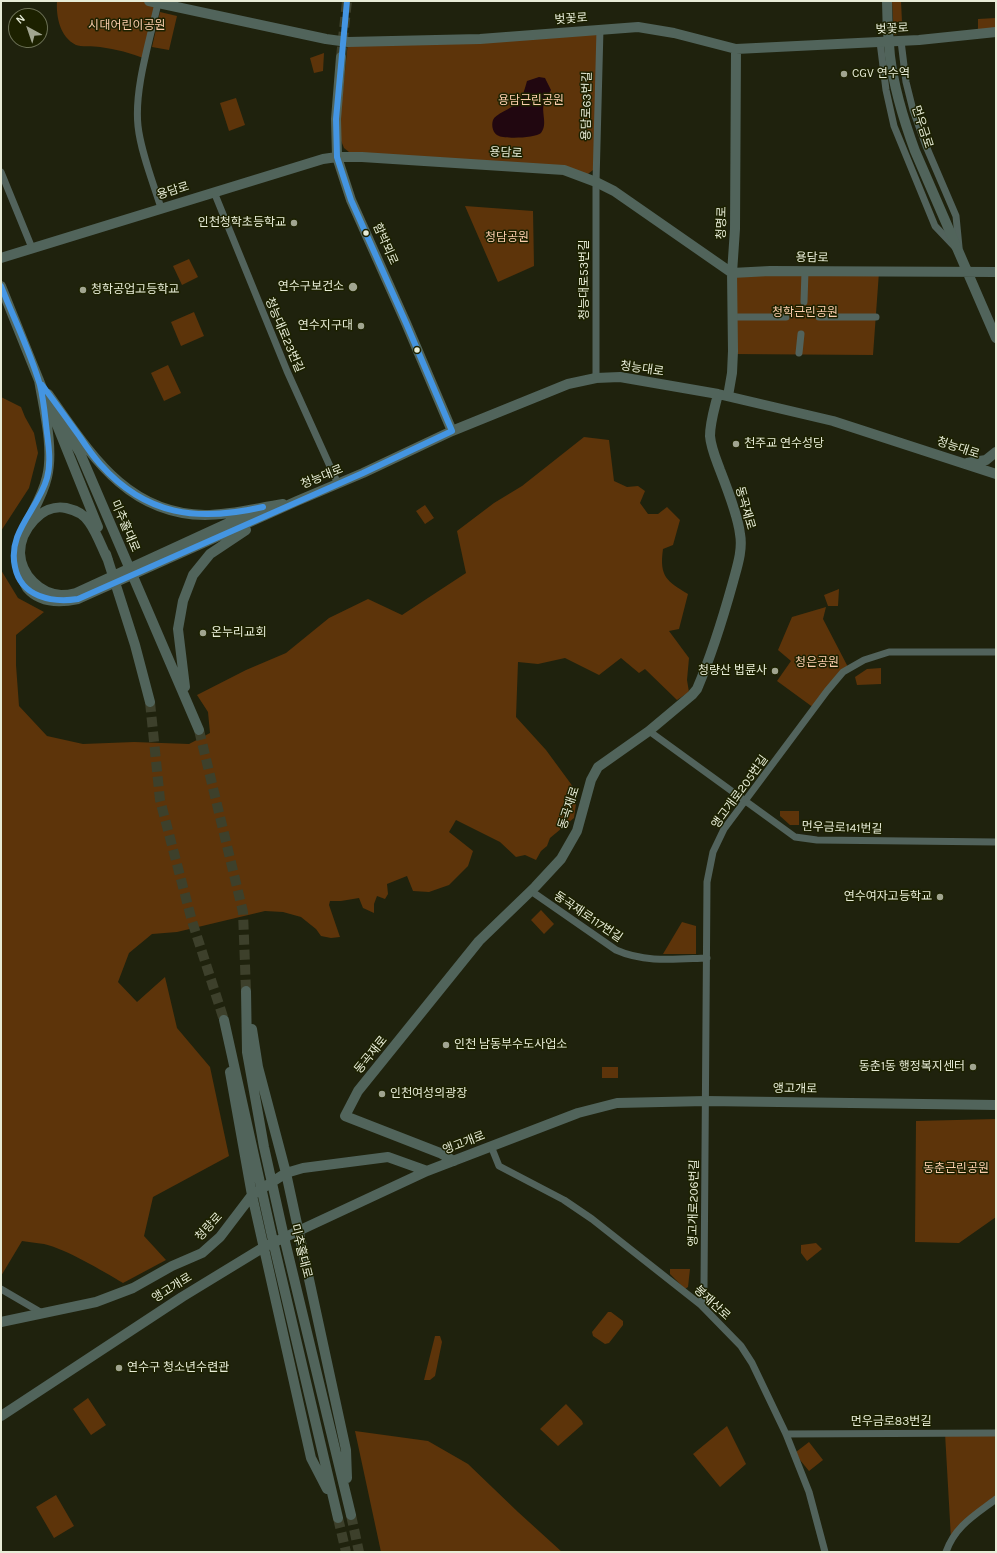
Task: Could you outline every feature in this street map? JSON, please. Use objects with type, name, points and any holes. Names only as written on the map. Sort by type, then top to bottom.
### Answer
[{"type":"main road","name":"먼우금로","points":[[887,1],[890,57],[902,110],[915,151],[996,338]]},
{"type":"main road","name":"벚꽃로","points":[[153,2],[326,39],[348,42],[480,39],[638,27],[674,33],[736,50],[901,41],[996,32]]},
{"type":"main road","name":"청명로","points":[[728,396],[732,373],[732,273],[735,229],[736,50]]},
{"type":"main road","name":"함박뫼로","points":[[340,57],[336,119],[337,156],[351,200],[452,431]]},
{"type":"main road","name":"용담로","points":[[1,258],[161,208],[337,156],[564,170],[596,182],[614,191],[732,273],[770,271],[996,272]]},
{"type":"main road","name":"미추홀대로","points":[[1,286],[97,525],[121,599],[150,702]]},
{"type":"main road","name":"청능대로","points":[[296,501],[338,484],[452,431],[568,384],[596,378],[620,378],[718,394],[833,421],[996,474]]},
{"type":"main road","name":"미추홀대로","points":[[39,380],[80,453],[199,730]]},
{"type":"main road","points":[[39,380],[98,463],[119,483],[136,495],[171,511],[204,515],[241,512],[296,501]]},
{"type":"main road","points":[[39,380],[50,456],[47,478],[37,500],[18,531],[13,557],[16,570],[21,581],[30,591],[40,598],[51,601],[66,602],[78,600],[296,501]]},
{"type":"main road","name":"동곡재로","points":[[454,1161],[440,1153],[345,1116],[358,1091],[479,941],[531,891],[561,859],[577,831],[591,780],[598,767],[649,731],[692,695],[697,689],[715,641],[739,559],[740,535],[723,477],[713,452],[710,436],[718,394]]},
{"type":"main road","points":[[965,464],[986,460],[996,452]]},
{"type":"main road","points":[[108,560],[89,521],[75,510],[58,506],[41,513],[36,518],[27,530],[22,542],[20,553],[22,564],[27,575],[42,589],[51,593],[63,595],[76,593],[237,519],[296,501]]},
{"type":"main road","points":[[187,701],[178,629],[182,601],[193,574],[210,554],[266,517],[296,501]]},
{"type":"main road","name":"미추홀대로","points":[[286,1173],[258,1067],[246,990],[248,1058],[264,1147],[284,1237],[351,1515]]},
{"type":"main road","name":"미추홀대로","points":[[252,1195],[231,1084],[224,1020],[338,1518]]},
{"type":"main road","name":"앵고개로","points":[[1,1416],[182,1297],[264,1247],[427,1171],[578,1113],[617,1103],[706,1101],[996,1105]]},
{"type":"main road","name":"청량로","points":[[1,1322],[96,1302],[133,1288],[172,1266],[202,1253],[220,1237],[252,1195],[286,1173],[303,1168],[388,1157],[427,1171]]},
{"type":"main road","points":[[286,1173],[346,1450],[348,1500]]},
{"type":"main road","points":[[252,1195],[312,1458],[335,1505]]},
{"type":"street","points":[[153,2],[137,109],[141,141],[161,208]]},
{"type":"street","name":"용담로63번길","points":[[596,182],[600,29]]},
{"type":"street","name":"먼우금로","points":[[901,41],[906,82],[913,110],[926,146],[956,216],[960,253]]},
{"type":"street","name":"먼우금로","points":[[880,42],[886,90],[894,126],[935,226],[960,253]]},
{"type":"street","points":[[1,172],[32,248]]},
{"type":"street","name":"청능대로53번길","points":[[596,182],[596,378]]},
{"type":"street","name":"청능대로23번길","points":[[214,192],[266,319],[338,484]]},
{"type":"street","points":[[804,302],[805,271]]},
{"type":"street","points":[[732,317],[786,317]]},
{"type":"street","points":[[818,317],[876,317]]},
{"type":"street","points":[[799,353],[801,334]]},
{"type":"street","name":"앵고개로205번길","points":[[706,1101],[707,882],[713,852],[724,829],[827,690],[844,672],[864,660],[889,652],[996,652]]},
{"type":"street","name":"먼우금로141번길","points":[[649,731],[795,837],[805,839],[996,842]]},
{"type":"street","name":"동곡재로117번길","points":[[531,891],[616,950],[627,955],[655,960],[707,958]]},
{"type":"street","name":"앵고개로206번길","points":[[701,1305],[704,1287],[706,1101]]},
{"type":"street","name":"봉재산로","points":[[491,1146],[499,1166],[564,1200],[592,1219],[701,1305],[741,1346],[752,1363],[786,1434],[809,1492],[825,1552]]},
{"type":"street","points":[[1,1289],[42,1313]]},
{"type":"street","name":"먼우금로83번길","points":[[786,1434],[996,1433]]},
{"type":"street","points":[[946,1552],[950,1539],[961,1526],[996,1499]]},
{"type":"green space","name":"시대어린이공원","points":[[57,1],[149,1],[158,3],[146,59],[112,49],[76,45],[66,37],[60,26],[57,14]]},
{"type":"green space","points":[[892,1],[901,1],[902,22],[897,22],[897,35],[894,35]]},
{"type":"green space","points":[[160,12],[177,16],[169,50],[152,47]]},
{"type":"green space","points":[[996,18],[996,28],[978,31],[978,19]]},
{"type":"green space","name":"용담근린공원","points":[[600,29],[597,167],[584,177],[566,171],[349,152],[344,148],[340,138],[340,118],[348,42]]},
{"type":"green space","points":[[324,53],[323,71],[314,73],[310,58]]},
{"type":"green space","points":[[236,98],[245,125],[229,131],[220,103]]},
{"type":"green space","name":"청담공원","points":[[465,206],[533,211],[534,266],[498,282]]},
{"type":"green space","points":[[189,259],[198,277],[182,285],[173,266]]},
{"type":"green space","name":"청학근린공원","points":[[879,272],[873,355],[732,354],[732,273]]},
{"type":"green space","points":[[194,312],[204,336],[181,346],[171,322]]},
{"type":"green space","points":[[168,365],[181,393],[164,401],[151,373]]},
{"type":"green space","points":[[1,397],[21,407],[34,433],[38,453],[29,488],[1,531]]},
{"type":"green space","points":[[584,437],[609,440],[614,481],[627,487],[638,486],[645,491],[640,503],[648,514],[658,514],[667,507],[680,520],[673,545],[663,549],[662,566],[666,577],[688,594],[679,629],[669,631],[689,658],[687,680],[689,692],[677,700],[645,669],[639,673],[621,658],[599,675],[565,658],[538,664],[518,662],[516,717],[546,750],[571,784],[577,797],[574,818],[550,838],[547,846],[541,851],[536,860],[525,855],[516,857],[500,842],[456,820],[449,832],[473,851],[468,866],[449,885],[429,892],[413,891],[407,876],[387,884],[388,894],[385,899],[377,896],[374,904],[374,913],[363,908],[359,898],[330,901],[329,905],[340,937],[331,938],[321,936],[316,929],[301,917],[283,912],[265,911],[177,932],[152,934],[129,953],[118,982],[137,1002],[165,977],[177,1028],[210,1067],[229,1156],[153,1197],[144,1236],[166,1260],[123,1283],[63,1251],[44,1244],[22,1241],[1,1276],[1,570],[18,598],[44,612],[16,635],[16,665],[19,706],[47,736],[83,744],[134,742],[189,744],[210,733],[208,712],[197,695],[246,670],[286,653],[329,618],[368,599],[402,615],[466,573],[457,531],[494,503],[522,486]]},
{"type":"green space","points":[[425,505],[434,518],[425,524],[416,511]]},
{"type":"green space","points":[[839,589],[838,606],[828,606],[824,595]]},
{"type":"green space","name":"청은공원","points":[[826,607],[823,619],[849,669],[814,708],[777,681],[791,661],[778,650],[792,617]]},
{"type":"green space","points":[[881,668],[881,684],[857,685],[855,677],[867,669]]},
{"type":"green space","points":[[780,811],[799,811],[799,825],[790,825],[780,816]]},
{"type":"green space","points":[[541,910],[554,924],[544,934],[531,920]]},
{"type":"green space","points":[[682,922],[696,926],[696,954],[663,954]]},
{"type":"green space","points":[[602,1067],[618,1067],[618,1078],[602,1078]]},
{"type":"green space","name":"동춘근린공원","points":[[996,1119],[996,1217],[959,1243],[915,1242],[916,1121]]},
{"type":"green space","points":[[816,1243],[822,1249],[807,1261],[801,1253],[801,1245]]},
{"type":"green space","points":[[670,1269],[690,1269],[688,1287],[685,1289],[670,1274]]},
{"type":"green space","points":[[608,1312],[611,1312],[623,1321],[623,1325],[609,1343],[605,1344],[593,1336],[592,1332]]},
{"type":"green space","points":[[435,1336],[440,1336],[442,1342],[435,1376],[430,1380],[424,1380]]},
{"type":"green space","points":[[88,1398],[106,1425],[91,1435],[73,1409]]},
{"type":"green space","points":[[566,1404],[583,1424],[558,1446],[540,1429]]},
{"type":"green space","points":[[727,1426],[746,1464],[720,1487],[693,1454]]},
{"type":"green space","points":[[355,1431],[428,1441],[468,1464],[562,1552],[381,1552]]},
{"type":"green space","points":[[945,1433],[996,1433],[996,1499],[951,1539]]},
{"type":"green space","points":[[809,1442],[823,1460],[809,1471],[800,1460],[796,1452]]},
{"type":"green space","points":[[56,1495],[74,1526],[54,1538],[36,1507]]},
{"type":"shaded area","points":[[539,77],[545,78],[551,90],[543,107],[544,126],[541,133],[538,135],[521,138],[508,138],[497,135],[492,127],[494,118],[519,101],[527,81]]},
{"type":"tunnel","points":[[341,57],[347,1]]},
{"type":"tunnel","points":[[150,702],[160,800],[192,921],[224,1020]]},
{"type":"tunnel","points":[[199,730],[243,912],[246,991]]},
{"type":"tunnel","points":[[351,1515],[359,1552]]},
{"type":"tunnel","points":[[338,1518],[346,1552]]},
{"type":"transit line","points":[[1,286],[27,347],[40,385],[49,450],[48,473],[43,490],[19,532],[15,543],[15,567],[18,577],[24,585],[39,596],[48,599],[78,599],[363,473],[452,431],[351,200],[337,157],[336,119],[347,1]]},
{"type":"transit line","points":[[42,385],[97,461],[118,481],[136,495],[174,511],[195,514],[239,512],[263,507]]},
{"type":"place","name":"CGV 연수역","points":[[844,74]]},
{"type":"place","name":"인천청학초등학교","points":[[294,223]]},
{"type":"place","name":"연수구보건소","points":[[353,287]]},
{"type":"place","name":"청학공업고등학교","points":[[83,290]]},
{"type":"place","name":"연수지구대","points":[[361,326]]},
{"type":"place","name":"천주교 연수성당","points":[[736,444]]},
{"type":"place","name":"온누리교회","points":[[203,633]]},
{"type":"place","name":"청량산 법륜사","points":[[775,671]]},
{"type":"place","name":"연수여자고등학교","points":[[940,897]]},
{"type":"place","name":"인천 남동부수도사업소","points":[[446,1045]]},
{"type":"place","name":"동춘1동 행정복지센터","points":[[973,1067]]},
{"type":"place","name":"인천여성의광장","points":[[382,1094]]},
{"type":"place","name":"연수구 청소년수련관","points":[[119,1368]]}]
